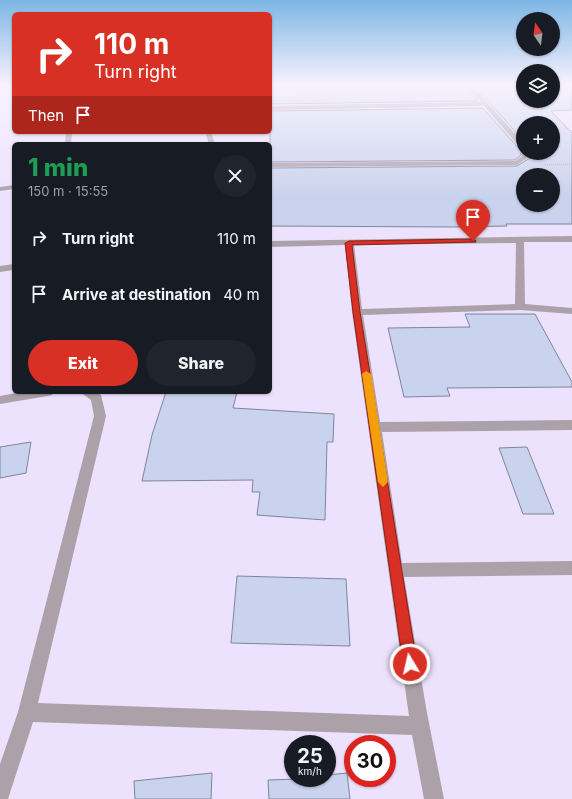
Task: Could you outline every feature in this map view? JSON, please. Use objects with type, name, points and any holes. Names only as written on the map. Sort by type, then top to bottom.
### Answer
[{"type":"street","points":[[502,122],[516,138]]},
{"type":"street","points":[[272,165],[516,163],[521,160]]},
{"type":"street","points":[[0,189],[12,187]]},
{"type":"street","points":[[272,244],[569,239],[572,249]]},
{"type":"street","points":[[520,240],[520,307]]},
{"type":"street","points":[[349,243],[357,312],[395,570],[420,726],[434,799]]},
{"type":"street","points":[[0,269],[12,267]]},
{"type":"street","points":[[357,312],[520,307],[572,311]]},
{"type":"street","points":[[0,400],[36,394]]},
{"type":"street","points":[[0,794],[27,712],[100,416],[96,398],[89,394]]},
{"type":"street","points":[[375,427],[572,425]]},
{"type":"street","points":[[395,570],[572,568]]},
{"type":"street","points":[[27,712],[420,726]]},
{"type":"building","points":[[272,122],[496,122],[516,145],[516,159],[272,162],[272,142],[270,142],[270,134],[272,134]]},
{"type":"building","points":[[507,122],[516,122],[516,132]]},
{"type":"building","points":[[560,122],[572,133],[572,224],[506,224],[507,226],[454,227],[272,226],[272,168],[517,166],[527,160],[560,160]]},
{"type":"building","points":[[465,314],[535,314],[572,382],[572,387],[447,388],[450,396],[404,397],[388,328],[470,327]]},
{"type":"building","points":[[165,394],[236,394],[233,408],[334,414],[333,442],[327,442],[325,520],[257,515],[260,492],[252,492],[253,480],[142,481],[152,435]]},
{"type":"building","points":[[31,442],[26,473],[0,478],[0,447]]},
{"type":"building","points":[[527,447],[554,514],[523,514],[499,448]]},
{"type":"building","points":[[237,576],[346,579],[350,646],[231,643]]},
{"type":"building","points":[[212,773],[211,799],[135,799],[134,781]]},
{"type":"building","points":[[344,773],[344,787],[349,787],[350,799],[269,799],[268,780],[284,779],[284,787],[336,787],[336,774]]},
{"type":"slow traffic","points":[[366,374],[383,482]]},
{"type":"route","points":[[410,664],[357,312],[349,243],[473,241]]}]
